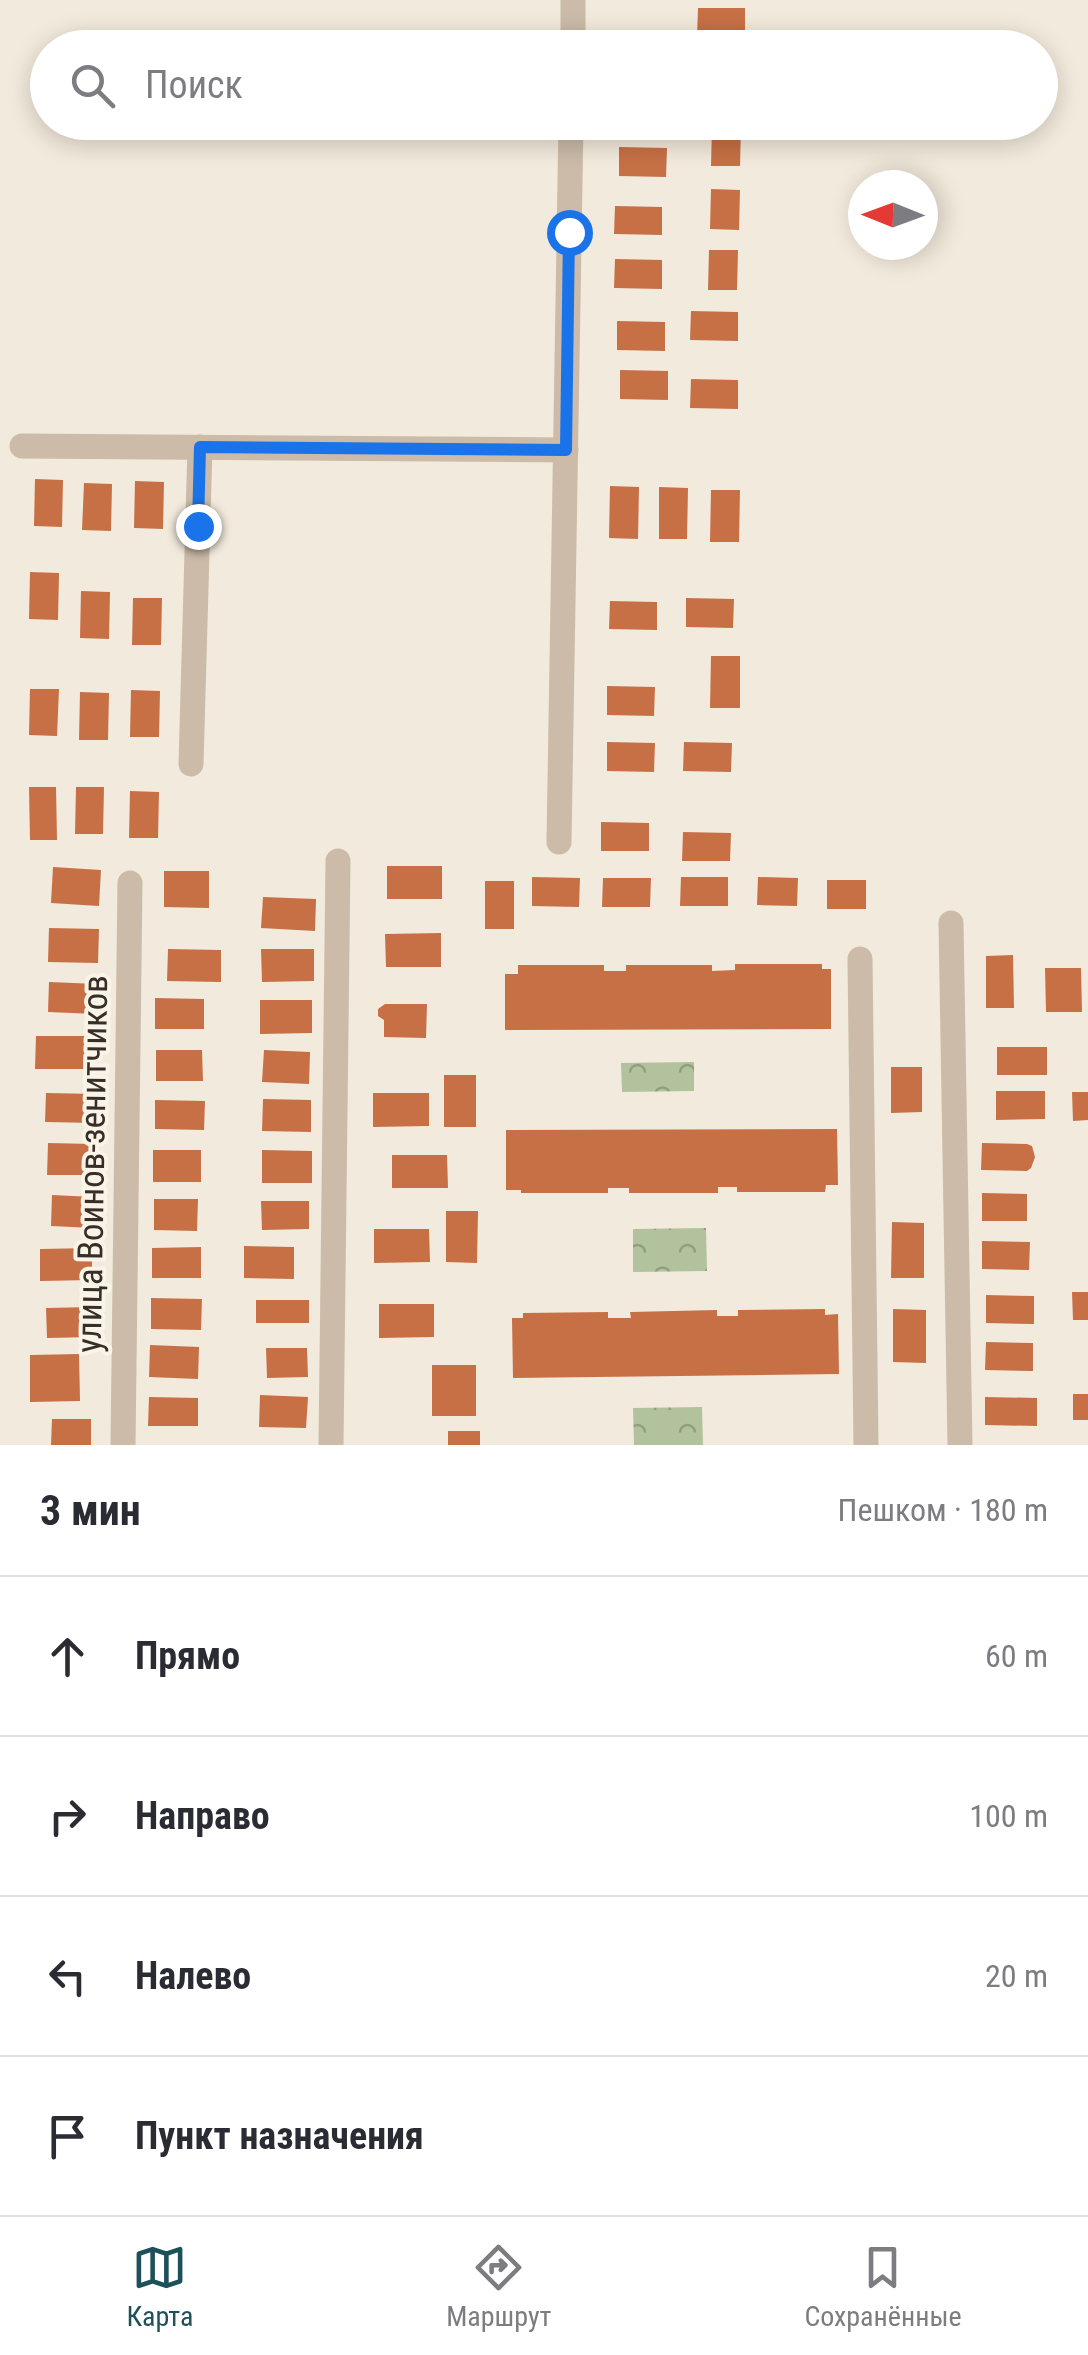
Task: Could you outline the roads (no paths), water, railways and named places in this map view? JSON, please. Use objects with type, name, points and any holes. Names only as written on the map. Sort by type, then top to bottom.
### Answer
[{"type":"street","points":[[572,30],[573,0]]},
{"type":"street","points":[[559,842],[571,140]]},
{"type":"street","points":[[22,446],[566,450]]},
{"type":"street","points":[[192,764],[200,447]]},
{"type":"street","points":[[331,1445],[338,860]]},
{"type":"street","name":"улица Воинов-зенитчиков","points":[[123,1445],[130,883]]},
{"type":"street","points":[[952,923],[960,1445]]},
{"type":"street","points":[[860,959],[866,1445]]}]
